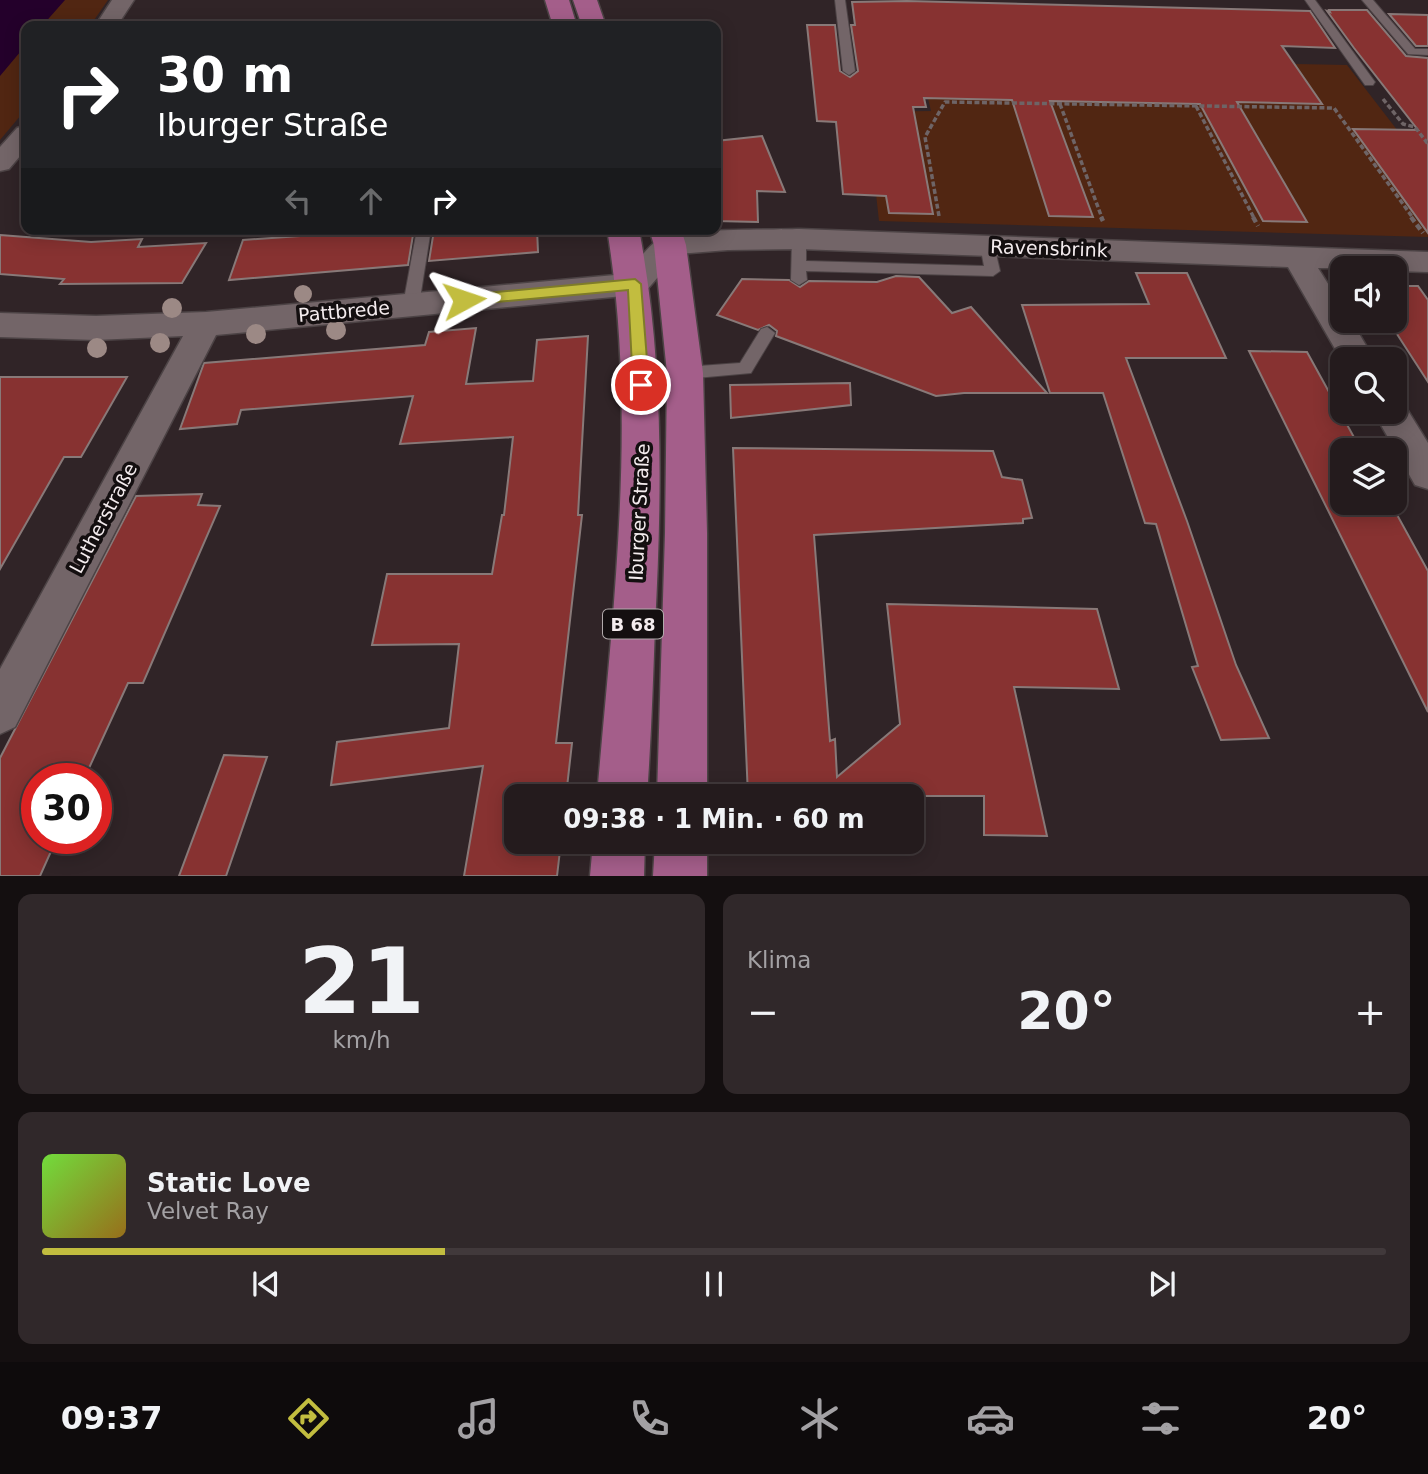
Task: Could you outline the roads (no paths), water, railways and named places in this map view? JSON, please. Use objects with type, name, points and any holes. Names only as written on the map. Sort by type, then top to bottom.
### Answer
[{"type":"main road","points":[[557,0],[563,21]]},
{"type":"main road","points":[[585,0],[592,21]]},
{"type":"main road","name":"Iburger Straße","points":[[623,784],[643,452],[640,340],[635,284],[624,235]]},
{"type":"main road","name":"B 68","points":[[667,237],[685,373],[682,784]]},
{"type":"main road","points":[[617,876],[618,854]]},
{"type":"main road","points":[[680,876],[681,854]]},
{"type":"street","points":[[109,21],[122,0]]},
{"type":"street","points":[[0,163],[21,139]]},
{"type":"street","points":[[635,284],[667,237]]},
{"type":"street","name":"Ravensbrink","points":[[667,237],[728,240],[799,262],[944,244],[1428,262]]},
{"type":"street","points":[[1285,256],[1349,347]]},
{"type":"street","name":"Pattbrede","points":[[0,325],[96,328],[206,324],[635,284]]},
{"type":"street","name":"Lutherstraße","points":[[0,712],[206,324]]},
{"type":"street","points":[[1398,424],[1428,474]]},
{"type":"lane","points":[[839,0],[849,71]]},
{"type":"lane","points":[[1311,0],[1369,82]]},
{"type":"lane","points":[[1367,0],[1412,52],[1428,52]]},
{"type":"lane","points":[[411,305],[423,235]]},
{"type":"lane","points":[[799,262],[993,271],[987,245]]},
{"type":"lane","points":[[685,373],[744,369],[767,333]]}]
